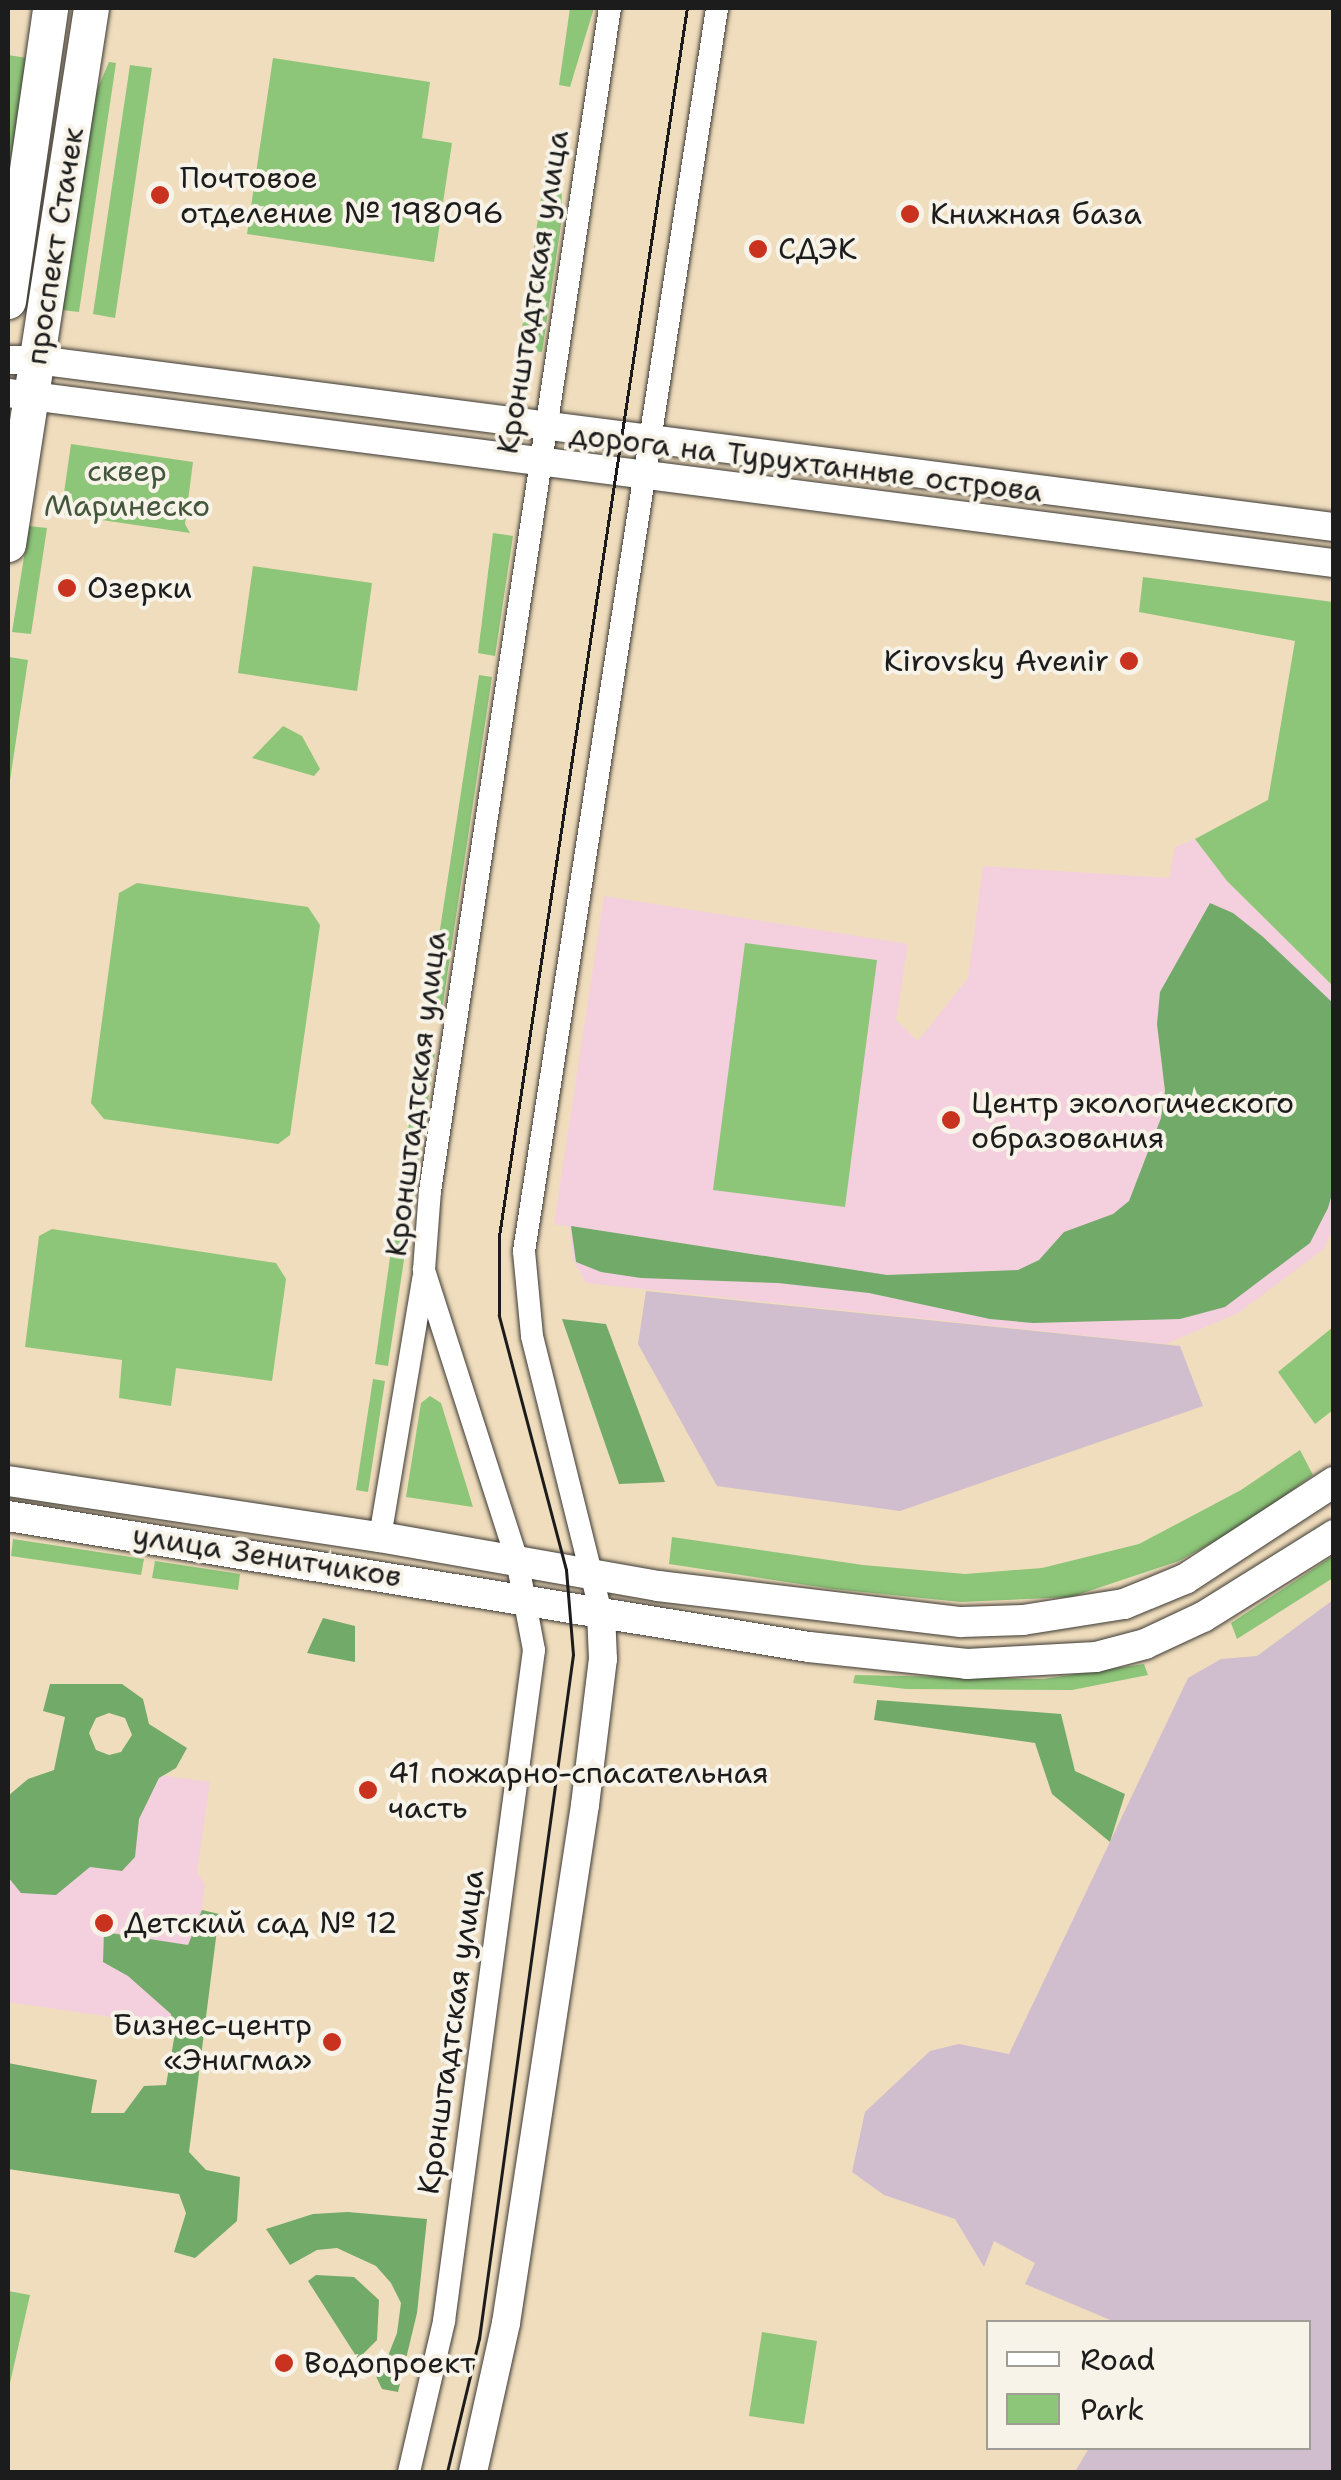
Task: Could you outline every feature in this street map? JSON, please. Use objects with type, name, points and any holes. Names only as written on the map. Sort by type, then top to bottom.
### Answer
[{"type":"main road","name":"проспект Стачек","points":[[8,301],[50,8]]},
{"type":"main road","name":"проспект Стачек","points":[[8,544],[22,360],[91,8]]},
{"type":"main road","name":"улица Зенитчиков","points":[[8,1481],[594,1575],[830,1610],[942,1620],[1023,1620],[1124,1604],[1185,1579],[1334,1482]]},
{"type":"main road","name":"улица Зенитчиков","points":[[8,1516],[890,1658],[967,1664],[1078,1659],[1170,1634],[1334,1535]]},
{"type":"street","name":"Кронштадтская улица","points":[[409,2472],[444,2320],[534,1650],[517,1560],[424,1270],[430,1192],[610,8]]},
{"type":"street","points":[[473,2472],[506,2323],[585,1805],[603,1659],[594,1575],[532,1336],[524,1252],[717,8]]},
{"type":"street","name":"дорога на Турухтанные острова","points":[[22,360],[1334,527]]},
{"type":"street","name":"дорога на Турухтанные острова","points":[[20,395],[1334,563]]},
{"type":"street","points":[[380,1538],[424,1270]]},
{"type":"shaded area","name":"Центр экологического образования","points":[[1195,839],[1227,881],[1333,986],[1334,1226],[1324,1249],[1238,1313],[1166,1344],[586,1283],[573,1260],[570,1227],[554,1224],[604,896],[908,944],[896,1020],[918,1041],[968,978],[983,866],[1169,878],[1175,847]]},
{"type":"shaded area","points":[[646,1291],[1180,1346],[1203,1406],[900,1511],[717,1486],[638,1344]]},
{"type":"shaded area","points":[[1333,1600],[1333,2472],[1075,2472],[1088,2450],[1311,2450],[1311,2320],[1110,2320],[1025,2284],[1035,2263],[994,2241],[984,2267],[955,2219],[884,2195],[852,2172],[865,2112],[930,2051],[959,2044],[1009,2054],[1188,1678],[1221,1659],[1257,1656]]},
{"type":"shaded area","name":"Детский сад № 12","points":[[94,1766],[210,1782],[197,1872],[205,1884],[187,2028],[8,2002],[8,1841]]},
{"type":"green space","points":[[570,8],[594,8],[570,87],[559,85]]},
{"type":"green space","points":[[8,55],[27,58],[8,189]]},
{"type":"green space","points":[[273,58],[430,82],[422,138],[452,143],[434,262],[247,234]]},
{"type":"green space","points":[[109,62],[116,63],[79,312],[61,310],[93,99]]},
{"type":"green space","points":[[130,65],[152,68],[115,318],[93,314]]},
{"type":"green space","points":[[548,150],[561,151],[562,218],[542,352],[519,349]]},
{"type":"green space","name":"сквер Маринеско","points":[[71,444],[193,462],[185,524],[190,533],[61,514]]},
{"type":"green space","points":[[29,526],[47,528],[31,634],[12,632]]},
{"type":"green space","points":[[493,533],[513,536],[495,656],[478,653]]},
{"type":"green space","points":[[253,566],[372,583],[357,691],[238,673]]},
{"type":"green space","points":[[1143,577],[1333,602],[1333,986],[1227,881],[1195,839],[1268,800],[1295,641],[1139,612]]},
{"type":"green space","points":[[9,657],[28,660],[8,794],[8,665]]},
{"type":"green space","points":[[479,675],[492,677],[441,1016],[427,1014]]},
{"type":"green space","points":[[283,726],[302,736],[320,769],[314,776],[252,758]]},
{"type":"green space","points":[[137,883],[308,907],[320,925],[290,1135],[278,1144],[104,1119],[91,1103],[119,893]]},
{"type":"green space","points":[[1210,903],[1233,913],[1262,936],[1334,1004],[1334,1187],[1328,1208],[1310,1243],[1225,1307],[1180,1319],[1033,1323],[990,1319],[869,1293],[778,1283],[641,1278],[601,1272],[576,1262],[571,1226],[887,1275],[1018,1270],[1039,1260],[1064,1232],[1113,1214],[1129,1201],[1161,1118],[1165,1091],[1157,1024],[1160,992]]},
{"type":"green space","points":[[745,943],[877,960],[845,1207],[713,1190]]},
{"type":"green space","points":[[419,1052],[435,1054],[388,1366],[375,1364]]},
{"type":"green space","points":[[52,1229],[276,1263],[286,1279],[272,1381],[176,1368],[171,1406],[119,1398],[122,1360],[25,1347],[39,1236]]},
{"type":"green space","points":[[562,1319],[606,1324],[665,1482],[619,1484]]},
{"type":"green space","points":[[1333,1327],[1333,1410],[1315,1424],[1278,1372]]},
{"type":"green space","points":[[373,1379],[385,1381],[368,1492],[356,1490]]},
{"type":"green space","points":[[430,1396],[441,1403],[473,1507],[406,1497],[421,1403]]},
{"type":"green space","points":[[1300,1450],[1313,1475],[1244,1525],[1179,1561],[1071,1597],[961,1602],[833,1589],[669,1564],[672,1537],[863,1565],[965,1574],[1042,1568],[1139,1544],[1241,1490]]},
{"type":"green space","points":[[13,1539],[144,1559],[141,1575],[11,1556]]},
{"type":"green space","points":[[1333,1556],[1333,1578],[1237,1639],[1231,1623]]},
{"type":"green space","points":[[155,1561],[240,1574],[238,1590],[152,1578]]},
{"type":"green space","points":[[323,1618],[355,1626],[355,1662],[307,1653]]},
{"type":"green space","points":[[1144,1664],[1148,1675],[1072,1690],[906,1689],[853,1683],[855,1675],[1043,1679]]},
{"type":"green space","points":[[50,1684],[122,1684],[143,1699],[149,1724],[187,1748],[176,1768],[159,1778],[139,1819],[135,1857],[122,1871],[90,1867],[56,1895],[21,1893],[8,1877],[8,1796],[28,1779],[54,1770],[65,1717],[43,1711]],"holes":[[[109,1713],[125,1718],[132,1735],[121,1752],[109,1755],[96,1750],[89,1733],[96,1718]]]},
{"type":"green space","points":[[877,1700],[1061,1714],[1075,1771],[1125,1794],[1110,1842],[1052,1794],[1035,1743],[874,1720]]},
{"type":"green space","points":[[202,1910],[219,1914],[189,2152],[206,2170],[240,2177],[237,2221],[195,2258],[174,2252],[186,2213],[179,2194],[8,2169],[8,2063],[97,2080],[91,2113],[124,2113],[144,2086],[166,2085],[175,2033],[171,2014],[128,1976],[103,1962],[104,1932],[188,1945]]},
{"type":"green space","points":[[348,2212],[427,2219],[417,2313],[398,2392],[382,2389],[374,2372],[386,2361],[397,2333],[401,2303],[391,2283],[376,2266],[337,2248],[317,2250],[290,2265],[266,2229],[313,2214]]},
{"type":"green space","points":[[316,2275],[354,2277],[379,2300],[377,2340],[358,2359],[308,2281]]},
{"type":"green space","points":[[8,2291],[30,2295],[10,2383],[8,2383]]},
{"type":"green space","points":[[762,2332],[817,2341],[804,2424],[749,2416]]},
{"type":"tram line","points":[[447,2472],[479,2339],[573,1655],[566,1570],[499,1316],[499,1236],[687,8]]},
{"type":"place","name":"Почтовое отделение № 198096","points":[[160,195]]},
{"type":"place","name":"Книжная база","points":[[910,214]]},
{"type":"place","name":"СДЭК","points":[[758,249]]},
{"type":"place","name":"Озерки","points":[[67,588]]},
{"type":"place","name":"Kirovsky Avenir","points":[[1129,661]]},
{"type":"place","name":"Центр экологического образования","points":[[951,1120]]},
{"type":"place","name":"41 пожарно-спасательная часть","points":[[368,1790]]},
{"type":"place","name":"Детский сад № 12","points":[[104,1923]]},
{"type":"place","name":"Бизнес-центр «Энигма»","points":[[332,2042]]},
{"type":"place","name":"Водопроект","points":[[284,2363]]}]
